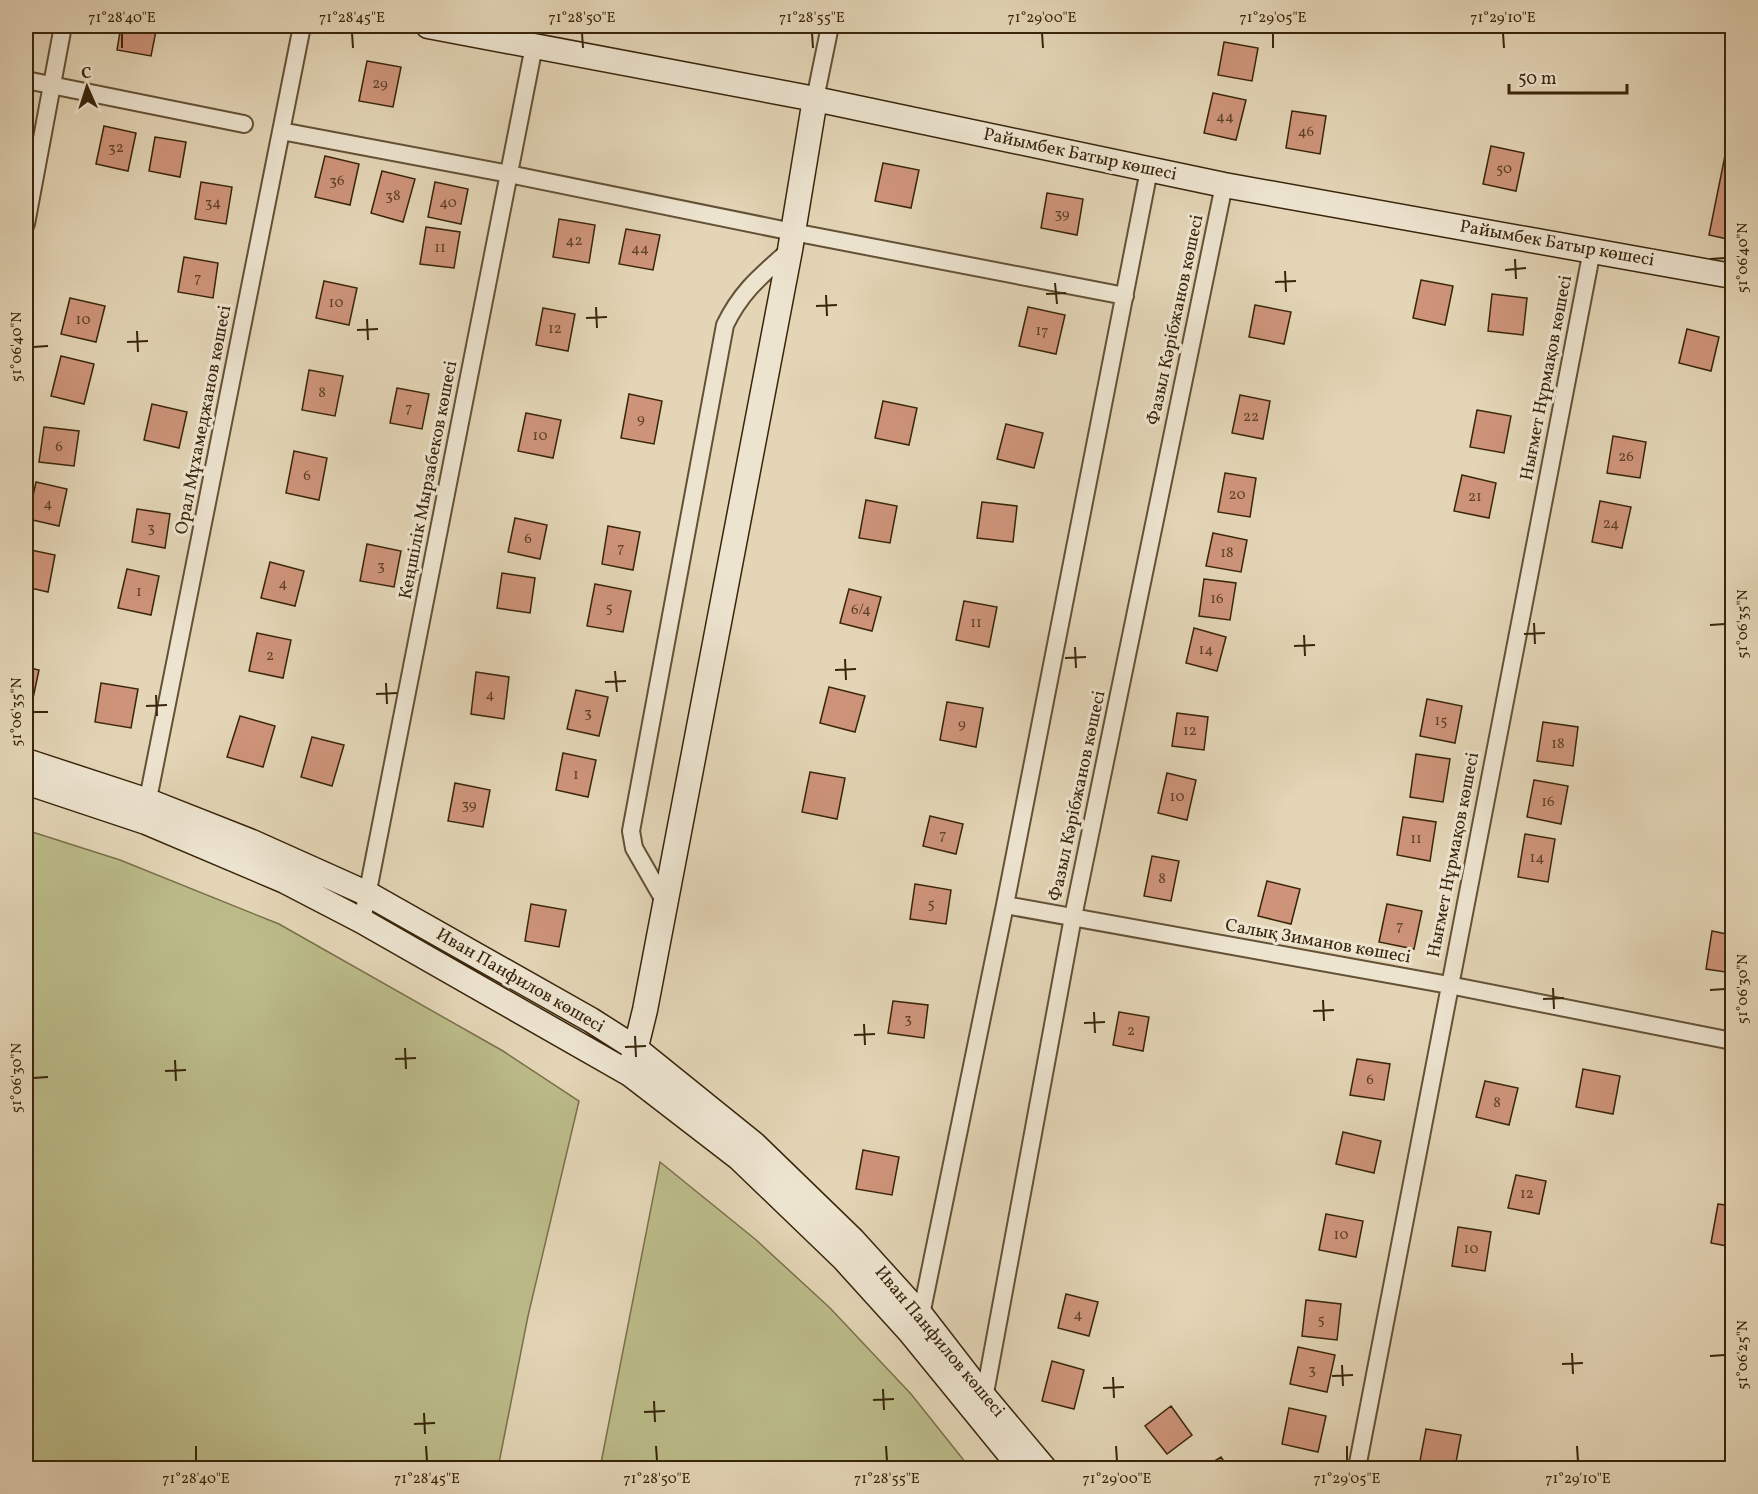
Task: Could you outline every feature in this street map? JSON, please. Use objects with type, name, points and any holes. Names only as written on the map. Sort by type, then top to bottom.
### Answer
[{"type":"street","points":[[26,224],[63,26]]},
{"type":"street","name":"Орал Мұхамеджанов көшесі","points":[[146,811],[302,26]]},
{"type":"street","name":"Райымбек Батыр көшесі","points":[[428,26],[815,99],[1149,170],[1732,276]]},
{"type":"street","points":[[630,1074],[645,1010],[830,26]]},
{"type":"street","name":"Кеңшілік Мырзабеков көшесі","points":[[362,921],[534,46]]},
{"type":"street","points":[[26,80],[244,124]]},
{"type":"street","points":[[281,131],[509,174],[791,241],[1125,296]]},
{"type":"street","points":[[916,1323],[1005,905],[1149,170]]},
{"type":"street","name":"Фазыл Кәрібжанов көшесі","points":[[982,1408],[1073,917],[1224,184]]},
{"type":"street","points":[[665,902],[634,848],[631,831],[725,325],[734,306],[747,289],[791,241]]},
{"type":"street","name":"Нығмет Нұрмақов көшесі","points":[[1357,1468],[1592,250]]},
{"type":"street","name":"Иван Панфилов көшесі","points":[[26,761],[146,811],[285,881],[362,921],[630,1074],[739,1158],[843,1258],[916,1323]]},
{"type":"street","name":"Иван Панфилов көшесі","points":[[26,782],[146,811],[252,842],[368,894],[591,1020],[635,1048],[754,1144],[853,1240],[982,1408],[1021,1468]]},
{"type":"street","name":"Салық Зиманов көшесі","points":[[1005,905],[1449,985],[1732,1041]]},
{"type":"street","name":"Иван Панфилов көшесі","points":[[982,1408],[1044,1468]]},
{"type":"green space","points":[[26,830],[120,860],[279,924],[503,1051],[579,1101],[528,1316],[498,1468],[26,1468]]},
{"type":"green space","points":[[660,1162],[755,1239],[830,1308],[911,1394],[970,1468],[600,1468]]},
{"type":"building","points":[[121,26],[157,26],[151,56],[117,50]]},
{"type":"building","points":[[1224,42],[1258,48],[1252,81],[1218,75]]},
{"type":"building","points":[[367,61],[401,67],[393,107],[359,101]]},
{"type":"building","points":[[1213,93],[1246,100],[1236,140],[1204,133]]},
{"type":"building","points":[[1292,111],[1326,116],[1320,154],[1286,148]]},
{"type":"building","points":[[1732,121],[1732,240],[1709,235]]},
{"type":"building","points":[[104,126],[136,133],[128,171],[96,164]]},
{"type":"building","points":[[155,137],[186,142],[180,177],[149,171]]},
{"type":"building","points":[[1491,146],[1524,153],[1516,191],[1483,184]]},
{"type":"building","points":[[325,156],[359,164],[350,205],[315,197]]},
{"type":"building","points":[[883,163],[919,170],[911,208],[875,201]]},
{"type":"building","points":[[382,171],[415,179],[403,222],[371,213]]},
{"type":"building","points":[[201,182],[232,187],[226,224],[195,219]]},
{"type":"building","points":[[435,182],[468,189],[461,224],[428,217]]},
{"type":"building","points":[[1047,193],[1083,199],[1077,235],[1041,228]]},
{"type":"building","points":[[559,219],[595,225],[589,263],[553,257]]},
{"type":"building","points":[[426,227],[460,232],[454,268],[420,264]]},
{"type":"building","points":[[626,229],[660,235],[653,270],[619,264]]},
{"type":"building","points":[[184,257],[218,263],[213,298],[178,292]]},
{"type":"building","points":[[1421,280],[1453,286],[1445,325],[1413,318]]},
{"type":"building","points":[[324,281],[357,288],[349,325],[316,318]]},
{"type":"building","points":[[1492,294],[1527,298],[1523,335],[1488,331]]},
{"type":"building","points":[[70,298],[105,306],[96,342],[61,334]]},
{"type":"building","points":[[1255,305],[1291,312],[1284,344],[1249,337]]},
{"type":"building","points":[[1028,307],[1065,315],[1056,354],[1019,346]]},
{"type":"building","points":[[543,308],[575,314],[568,351],[536,345]]},
{"type":"building","points":[[1687,329],[1719,337],[1711,371],[1679,363]]},
{"type":"building","points":[[61,356],[94,364],[84,404],[51,396]]},
{"type":"building","points":[[309,370],[343,376],[335,416],[302,410]]},
{"type":"building","points":[[397,388],[429,394],[422,429],[390,423]]},
{"type":"building","points":[[629,394],[662,401],[654,444],[621,438]]},
{"type":"building","points":[[1240,395],[1270,401],[1263,439],[1232,433]]},
{"type":"building","points":[[883,401],[917,408],[909,445],[875,438]]},
{"type":"building","points":[[152,404],[187,412],[179,448],[144,440]]},
{"type":"building","points":[[1477,410],[1511,416],[1504,453],[1470,447]]},
{"type":"building","points":[[526,413],[561,420],[553,458],[518,451]]},
{"type":"building","points":[[1006,424],[1043,433],[1034,468],[997,459]]},
{"type":"building","points":[[44,427],[79,431],[74,466],[39,462]]},
{"type":"building","points":[[1613,436],[1646,442],[1640,478],[1607,473]]},
{"type":"building","points":[[294,451],[327,458],[319,500],[286,493]]},
{"type":"building","points":[[1225,473],[1256,478],[1250,517],[1218,512]]},
{"type":"building","points":[[1462,475],[1496,483],[1489,518],[1454,511]]},
{"type":"building","points":[[36,482],[67,489],[59,526],[28,519]]},
{"type":"building","points":[[866,500],[897,506],[890,543],[859,538]]},
{"type":"building","points":[[1600,501],[1631,507],[1622,548],[1592,542]]},
{"type":"building","points":[[982,502],[1017,506],[1013,542],[977,538]]},
{"type":"building","points":[[137,509],[170,514],[165,548],[132,542]]},
{"type":"building","points":[[515,518],[547,525],[540,559],[508,552]]},
{"type":"building","points":[[608,526],[640,532],[633,570],[602,564]]},
{"type":"building","points":[[1213,533],[1247,540],[1241,572],[1206,566]]},
{"type":"building","points":[[367,544],[401,551],[394,587],[360,581]]},
{"type":"building","points":[[26,549],[55,555],[48,592],[26,587]]},
{"type":"building","points":[[270,562],[304,571],[295,606],[261,598]]},
{"type":"building","points":[[127,569],[159,576],[151,615],[118,608]]},
{"type":"building","points":[[502,573],[535,578],[530,613],[497,608]]},
{"type":"building","points":[[1204,579],[1236,583],[1230,620],[1199,616]]},
{"type":"building","points":[[595,584],[631,591],[623,632],[587,626]]},
{"type":"building","points":[[849,589],[881,597],[872,631],[840,623]]},
{"type":"building","points":[[964,601],[997,607],[989,647],[956,640]]},
{"type":"building","points":[[1194,628],[1226,637],[1217,671],[1186,663]]},
{"type":"building","points":[[257,633],[291,640],[283,678],[249,671]]},
{"type":"building","points":[[26,667],[39,670],[32,703],[26,702]]},
{"type":"building","points":[[476,672],[509,677],[504,719],[471,714]]},
{"type":"building","points":[[101,683],[138,689],[131,728],[95,722]]},
{"type":"building","points":[[829,687],[865,696],[855,732],[820,723]]},
{"type":"building","points":[[576,690],[608,697],[599,736],[567,729]]},
{"type":"building","points":[[1427,699],[1462,706],[1455,743],[1420,736]]},
{"type":"building","points":[[947,702],[983,708],[976,747],[940,740]]},
{"type":"building","points":[[1177,713],[1208,717],[1204,750],[1172,746]]},
{"type":"building","points":[[240,716],[275,726],[263,767],[227,757]]},
{"type":"building","points":[[1543,722],[1578,727],[1573,766],[1537,761]]},
{"type":"building","points":[[312,737],[344,745],[332,786],[301,777]]},
{"type":"building","points":[[563,753],[596,760],[588,797],[556,790]]},
{"type":"building","points":[[1416,754],[1450,759],[1443,802],[1410,797]]},
{"type":"building","points":[[810,772],[845,778],[837,819],[802,812]]},
{"type":"building","points":[[1167,773],[1196,780],[1187,820],[1158,813]]},
{"type":"building","points":[[1534,780],[1568,786],[1561,824],[1527,817]]},
{"type":"building","points":[[455,783],[490,790],[483,827],[448,821]]},
{"type":"building","points":[[930,816],[963,824],[956,854],[923,846]]},
{"type":"building","points":[[1403,817],[1436,822],[1430,861],[1397,855]]},
{"type":"building","points":[[1525,834],[1555,839],[1548,882],[1518,877]]},
{"type":"building","points":[[1152,856],[1179,861],[1171,901],[1144,896]]},
{"type":"building","points":[[1267,881],[1300,889],[1291,924],[1258,916]]},
{"type":"building","points":[[915,884],[951,890],[946,924],[910,919]]},
{"type":"building","points":[[531,904],[566,910],[559,947],[525,941]]},
{"type":"building","points":[[1387,904],[1422,911],[1414,949],[1379,942]]},
{"type":"building","points":[[1712,931],[1732,935],[1732,973],[1706,969]]},
{"type":"building","points":[[893,1001],[928,1005],[924,1038],[888,1033]]},
{"type":"building","points":[[1119,1012],[1149,1017],[1143,1051],[1113,1045]]},
{"type":"building","points":[[1357,1059],[1390,1064],[1384,1100],[1350,1095]]},
{"type":"building","points":[[1583,1069],[1620,1076],[1613,1114],[1576,1107]]},
{"type":"building","points":[[1485,1081],[1518,1088],[1509,1125],[1476,1117]]},
{"type":"building","points":[[1343,1132],[1381,1141],[1374,1173],[1336,1164]]},
{"type":"building","points":[[863,1150],[899,1157],[892,1195],[856,1189]]},
{"type":"building","points":[[1516,1175],[1546,1181],[1539,1214],[1508,1208]]},
{"type":"building","points":[[1718,1204],[1732,1206],[1732,1247],[1711,1243]]},
{"type":"building","points":[[1326,1214],[1363,1221],[1356,1257],[1319,1250]]},
{"type":"building","points":[[1458,1227],[1491,1232],[1485,1271],[1452,1266]]},
{"type":"building","points":[[1066,1294],[1098,1302],[1089,1336],[1058,1328]]},
{"type":"building","points":[[1306,1300],[1341,1304],[1337,1340],[1302,1336]]},
{"type":"building","points":[[1298,1347],[1335,1355],[1327,1392],[1290,1384]]},
{"type":"building","points":[[1052,1361],[1084,1370],[1074,1409],[1042,1401]]},
{"type":"building","points":[[1171,1406],[1192,1435],[1167,1454],[1145,1426]]},
{"type":"building","points":[[1289,1408],[1326,1416],[1318,1452],[1282,1444]]},
{"type":"building","points":[[1426,1429],[1461,1435],[1455,1468],[1419,1466]]},
{"type":"building","points":[[1221,1457],[1228,1468],[1203,1468]]}]
